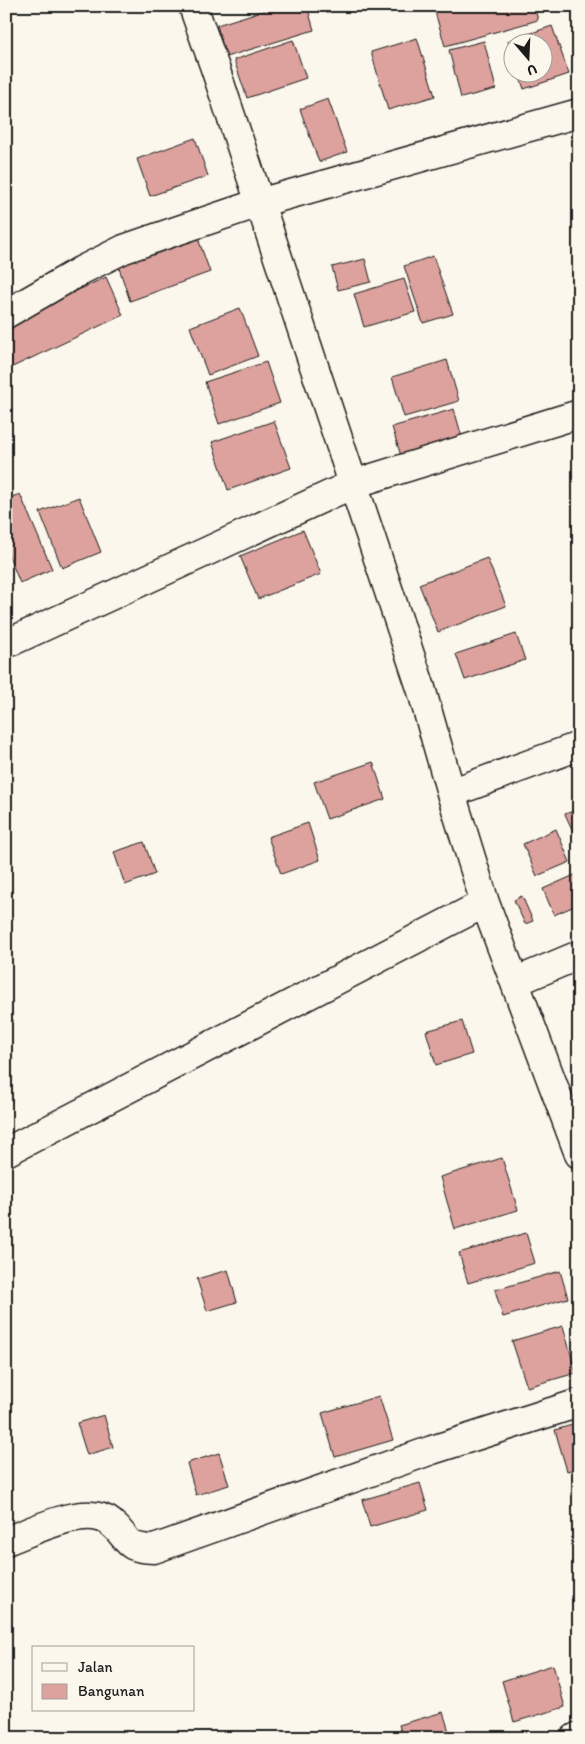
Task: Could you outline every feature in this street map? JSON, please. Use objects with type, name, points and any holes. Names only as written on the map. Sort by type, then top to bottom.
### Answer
[{"type":"street","points":[[193,6],[216,70],[421,688],[485,903],[578,1151]]},
{"type":"street","points":[[6,314],[82,270],[124,249],[259,202],[579,113]]},
{"type":"street","points":[[6,644],[353,484],[579,414]]},
{"type":"street","points":[[451,793],[579,746]]},
{"type":"street","points":[[6,1152],[485,903]]},
{"type":"street","points":[[515,982],[579,955]]},
{"type":"street","points":[[6,1541],[69,1518],[98,1515],[113,1524],[126,1541],[134,1546],[154,1549],[432,1450],[579,1403]]},
{"type":"street","points":[[575,1738],[579,1736]]},
{"type":"building","points":[[278,6],[307,6],[314,30],[226,57],[217,25]]},
{"type":"building","points":[[455,6],[534,6],[538,20],[445,46],[435,12]]},
{"type":"building","points":[[552,26],[569,74],[552,80],[552,32],[534,32]]},
{"type":"building","points":[[417,38],[435,96],[388,110],[371,52]]},
{"type":"building","points":[[293,40],[306,78],[247,98],[234,60]]},
{"type":"building","points":[[484,41],[496,89],[461,98],[449,50]]},
{"type":"building","points":[[522,82],[545,82],[524,89]]},
{"type":"building","points":[[328,99],[347,152],[319,162],[300,109]]},
{"type":"building","points":[[195,138],[208,176],[150,196],[137,159]]},
{"type":"building","points":[[195,230],[210,272],[130,301],[116,259]]},
{"type":"building","points":[[433,256],[453,314],[423,323],[404,266]]},
{"type":"building","points":[[365,259],[371,282],[338,290],[332,267]]},
{"type":"building","points":[[106,277],[123,315],[6,370],[6,324]]},
{"type":"building","points":[[404,279],[415,312],[364,327],[354,294]]},
{"type":"building","points":[[240,308],[258,356],[208,375],[190,327]]},
{"type":"building","points":[[447,360],[459,401],[404,417],[392,377]]},
{"type":"building","points":[[266,362],[280,403],[219,424],[205,382]]},
{"type":"building","points":[[454,409],[463,441],[402,459],[392,427]]},
{"type":"building","points":[[274,421],[291,468],[228,490],[212,442]]},
{"type":"building","points":[[20,494],[52,569],[20,583],[6,549],[6,499]]},
{"type":"building","points":[[79,497],[101,552],[62,568],[40,512]]},
{"type":"building","points":[[303,530],[321,574],[258,599],[240,556]]},
{"type":"building","points":[[487,558],[506,606],[438,632],[419,584]]},
{"type":"building","points":[[516,634],[525,660],[465,680],[456,654]]},
{"type":"building","points":[[373,762],[385,799],[327,819],[314,782]]},
{"type":"building","points":[[579,809],[579,844],[565,814]]},
{"type":"building","points":[[308,823],[320,860],[281,874],[268,837]]},
{"type":"building","points":[[556,829],[570,862],[537,876],[523,844]]},
{"type":"building","points":[[144,842],[155,874],[125,885],[114,852]]},
{"type":"building","points":[[579,873],[579,904],[554,915],[543,889]]},
{"type":"building","points":[[522,896],[533,921],[525,924],[514,900]]},
{"type":"building","points":[[462,1021],[472,1054],[436,1065],[426,1031]]},
{"type":"building","points":[[502,1158],[518,1210],[455,1229],[440,1177]]},
{"type":"building","points":[[526,1233],[535,1263],[468,1283],[459,1253]]},
{"type":"building","points":[[228,1270],[237,1302],[207,1311],[197,1279]]},
{"type":"building","points":[[560,1271],[568,1298],[503,1317],[495,1290]]},
{"type":"building","points":[[563,1326],[576,1373],[527,1387],[512,1341]]},
{"type":"building","points":[[379,1396],[393,1440],[335,1457],[322,1413]]},
{"type":"building","points":[[104,1415],[113,1447],[87,1455],[77,1423]]},
{"type":"building","points":[[579,1423],[579,1468],[567,1471],[555,1430]]},
{"type":"building","points":[[219,1453],[229,1485],[196,1495],[187,1463]]},
{"type":"building","points":[[420,1483],[428,1510],[370,1527],[362,1500]]},
{"type":"building","points":[[553,1665],[565,1707],[514,1722],[502,1681]]},
{"type":"building","points":[[443,1712],[451,1738],[403,1738],[399,1725]]}]
